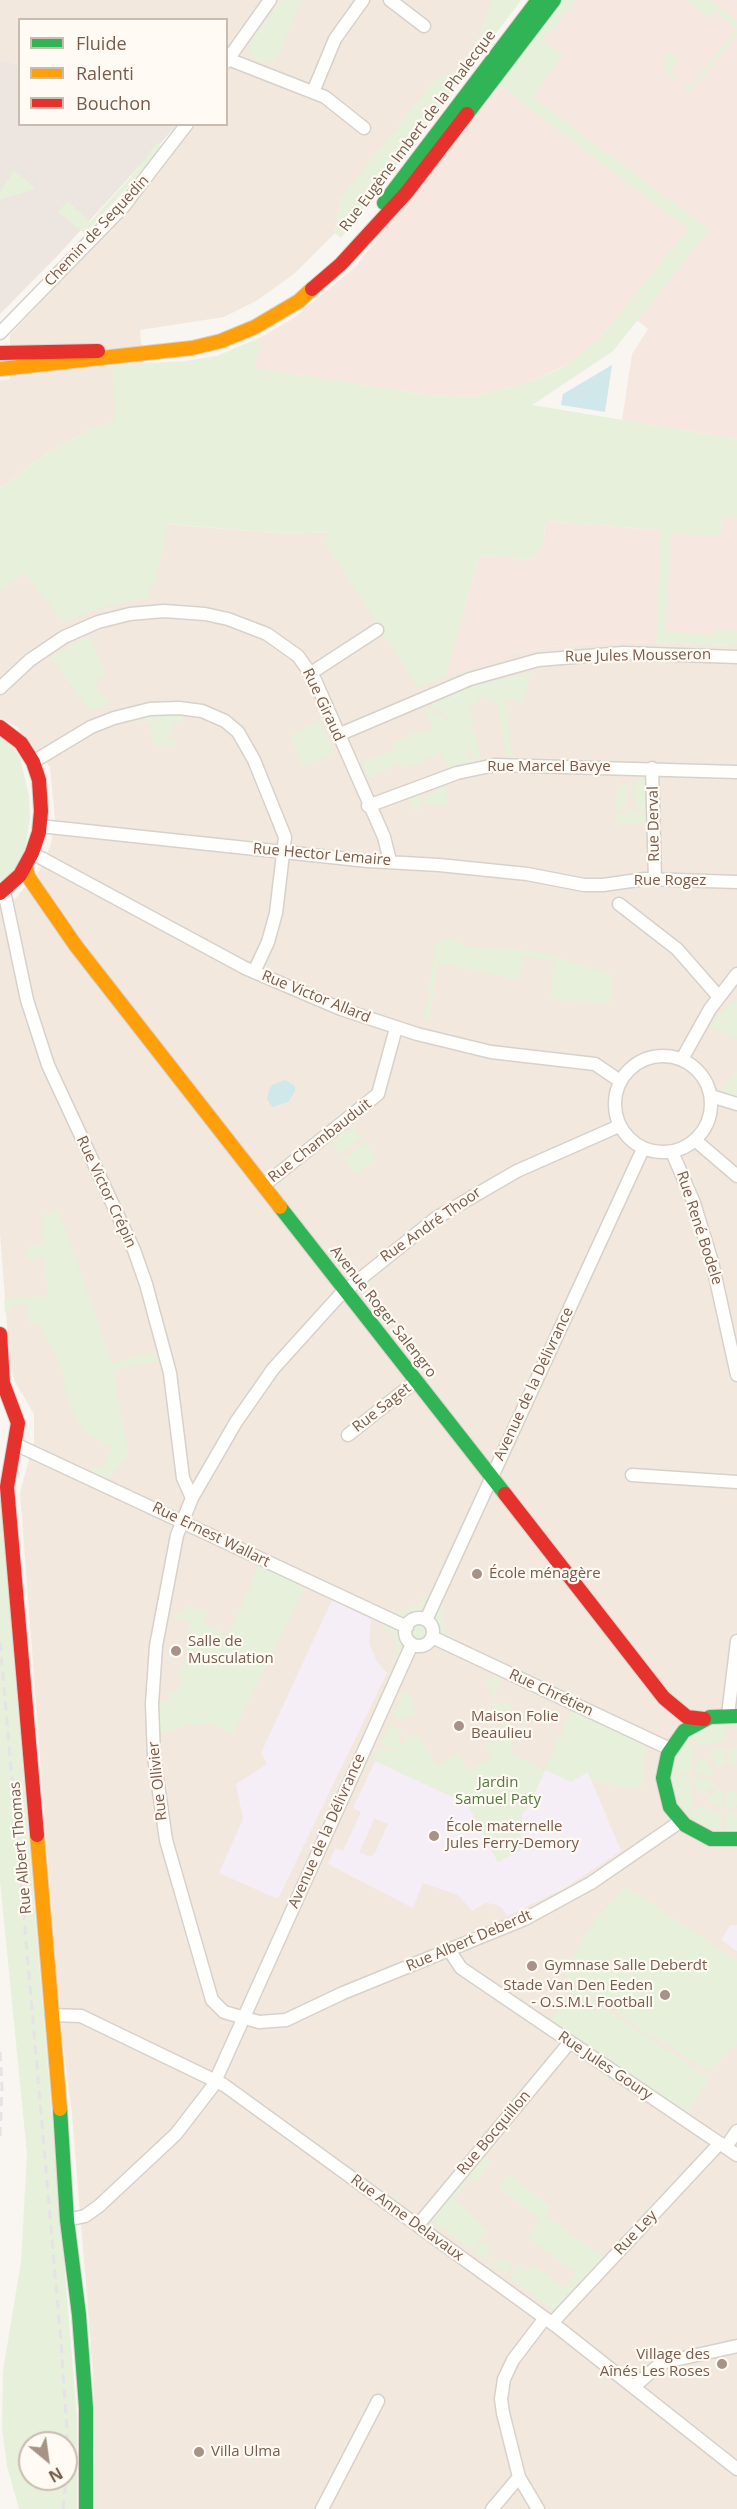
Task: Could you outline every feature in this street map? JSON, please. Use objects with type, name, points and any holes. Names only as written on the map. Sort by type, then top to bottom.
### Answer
[{"type":"street","points":[[228,59],[270,0]]},
{"type":"street","points":[[313,92],[335,39],[363,0]]},
{"type":"street","points":[[390,0],[424,26]]},
{"type":"street","name":"Rue Eugène Imbert de la Phalecque","points":[[323,282],[538,0]]},
{"type":"street","name":"Rue Eugène Imbert de la Phalecque","points":[[0,369],[174,351],[221,341],[255,327],[299,302],[323,282],[407,192],[554,0]]},
{"type":"street","points":[[228,60],[332,100],[364,128]]},
{"type":"street","name":"Chemin de Sequedin","points":[[0,333],[123,207],[185,126]]},
{"type":"street","name":"Rue Eugène Imbert de la Phalecque","points":[[0,353],[60,350],[174,351]]},
{"type":"street","name":"Rue Giraud","points":[[0,688],[39,653],[75,632],[124,615],[164,611],[217,616],[255,629],[284,644],[311,673],[368,806],[386,842],[390,861]]},
{"type":"street","points":[[311,673],[377,630]]},
{"type":"street","name":"Rue Jules Mousseron","points":[[338,735],[470,680],[538,660],[623,653],[737,657]]},
{"type":"street","points":[[33,762],[91,727],[126,714],[168,707],[210,713],[238,732],[250,751],[283,828],[283,853],[276,912],[268,942],[254,972]]},
{"type":"street","points":[[0,728],[21,743],[33,762],[39,780],[40,826],[33,853],[25,867],[6,889]]},
{"type":"street","name":"Rue Marcel Bavye","points":[[368,806],[456,773],[495,765],[737,772]]},
{"type":"street","name":"Rue Derval","points":[[652,768],[655,879]]},
{"type":"street","name":"Rue Hector Lemaire","points":[[40,826],[283,853],[527,874],[584,885],[603,885]]},
{"type":"street","name":"Rue Victor Allard","points":[[33,853],[254,972],[318,1000],[396,1028],[491,1052],[595,1064],[620,1081]]},
{"type":"street","name":"Avenue Roger Salengro","points":[[25,867],[29,878],[76,946],[664,1698],[676,1723],[673,1745]]},
{"type":"street","name":"Rue Rogez","points":[[603,885],[655,879],[737,882]]},
{"type":"street","name":"Avenue Roger Salengro","points":[[6,889],[22,885],[76,946]]},
{"type":"street","name":"Rue Victor Crépin","points":[[6,889],[27,1000],[48,1065],[134,1250],[146,1284],[170,1373],[183,1478],[192,1498]]},
{"type":"street","points":[[619,904],[670,941],[719,997]]},
{"type":"street","points":[[682,1059],[719,997],[735,979]]},
{"type":"street","name":"Rue Chambauduit","points":[[264,1186],[378,1094],[396,1028]]},
{"type":"street","points":[[668,1056],[682,1059],[704,1078],[711,1096],[710,1118],[695,1140],[672,1152],[643,1149],[626,1136],[619,1126],[614,1105],[620,1081],[628,1069],[640,1061],[668,1056]]},
{"type":"street","points":[[711,1096],[737,1104]]},
{"type":"street","name":"Rue André Thoor","points":[[182,1522],[192,1498],[236,1422],[273,1370],[309,1327],[345,1290],[420,1230],[468,1197],[524,1167],[619,1126]]},
{"type":"street","points":[[695,1140],[737,1176]]},
{"type":"street","name":"Avenue de la Délivrance","points":[[426,1620],[643,1149]]},
{"type":"street","name":"Rue René Bodele","points":[[672,1152],[693,1203],[712,1262],[737,1375]]},
{"type":"street","name":"Rue Albert Thomas","points":[[0,1334],[3,1383],[18,1423],[20,1447],[7,1480],[51,2015],[65,2169],[72,2219],[87,2424],[86,2509]]},
{"type":"street","name":"Rue Saget","points":[[348,1435],[416,1381]]},
{"type":"street","name":"Rue Ernest Wallart","points":[[20,1447],[406,1627]]},
{"type":"street","points":[[632,1475],[737,1482]]},
{"type":"street","name":"Rue Ollivier","points":[[182,1522],[162,1608],[153,1676],[153,1734],[158,1799],[174,1872],[210,1993],[219,2009],[242,2019]]},
{"type":"street","points":[[417,1618],[426,1620],[432,1626],[432,1637],[426,1644],[412,1644],[406,1635],[406,1627],[417,1618]]},
{"type":"street","name":"Rue Chrétien","points":[[432,1637],[673,1745]]},
{"type":"street","points":[[737,1641],[733,1715],[704,1719],[688,1728],[673,1745],[663,1772],[664,1790],[670,1807],[681,1821],[705,1837],[722,1840],[737,1839]]},
{"type":"street","name":"Avenue de la Délivrance","points":[[72,2219],[94,2210],[176,2134],[202,2103],[216,2080],[412,1644]]},
{"type":"street","name":"Avenue Roger Salengro","points":[[664,1698],[687,1717],[704,1719]]},
{"type":"street","name":"Rue Albert Deberdt","points":[[242,2019],[280,2022],[343,1993],[525,1919],[582,1888],[681,1821]]},
{"type":"street","name":"Rue Jules Goury","points":[[450,1950],[461,1968],[737,2155]]},
{"type":"street","name":"Rue Anne Delavaux","points":[[51,2015],[81,2016],[216,2080],[548,2321],[635,2386],[737,2469]]},
{"type":"street","name":"Rue Bocquillon","points":[[418,2225],[570,2042]]},
{"type":"street","name":"Rue Ley","points":[[538,2509],[519,2477],[503,2414],[502,2386],[513,2360],[548,2321],[737,2131]]},
{"type":"street","points":[[635,2386],[661,2363],[737,2346]]},
{"type":"street","points":[[322,2509],[378,2401]]},
{"type":"street","points":[[492,2509],[509,2486],[519,2477]]},
{"type":"shaded area","points":[[0,0],[521,0],[465,73],[341,198],[335,233],[294,274],[256,301],[224,317],[140,330],[143,364],[113,365],[116,421],[90,430],[44,455],[0,488],[0,380],[10,379],[10,335],[146,189],[194,126],[228,126],[228,18],[18,18],[18,65],[0,60]]},
{"type":"shaded area","points":[[560,0],[737,0],[737,439],[622,420],[632,354],[648,329],[623,309],[597,341],[565,366],[524,384],[473,397],[430,395],[253,368],[261,337],[295,317],[356,266]]},
{"type":"shaded area","points":[[0,60],[18,65],[18,126],[176,126],[60,253],[0,314]]},
{"type":"shaded area","points":[[722,517],[737,518],[737,646],[623,642],[552,647],[517,653],[446,677],[479,555],[533,560],[544,543],[545,521],[721,535]]},
{"type":"shaded area","points":[[104,519],[287,534],[331,532],[517,653],[552,647],[623,642],[737,646],[737,2509],[93,2509],[95,2459],[93,2370],[72,2114],[60,2020],[20,1492],[34,1442],[34,1414],[15,1382],[10,1365],[0,1233],[0,909],[15,899],[40,870],[51,844],[55,819],[50,767],[17,727],[0,718],[0,591],[84,524]]},
{"type":"shaded area","points":[[332,1600],[371,1619],[369,1643],[377,1662],[387,1673],[278,1899],[219,1873],[243,1819],[236,1784],[267,1764],[261,1753]]},
{"type":"shaded area","name":"École maternelle Jules Ferry-Demory","points":[[375,1761],[452,1797],[455,1792],[464,1797],[498,1862],[520,1850],[522,1813],[527,1809],[545,1770],[588,1772],[621,1851],[563,1889],[507,1916],[502,1908],[494,1904],[485,1903],[472,1911],[458,1895],[423,1883],[413,1908],[328,1864],[335,1848],[343,1851],[361,1812],[353,1808]],"holes":[[[371,1817],[388,1824],[374,1855],[359,1853],[374,1819]]]},
{"type":"shaded area","points":[[730,1925],[737,1925],[737,1951],[721,1940]]},
{"type":"green space","points":[[282,0],[302,0],[276,61],[266,63],[257,61],[250,52],[250,43]]},
{"type":"green space","points":[[492,0],[521,0],[341,238],[335,233],[341,198],[434,80],[465,73]]},
{"type":"green space","points":[[560,0],[576,0],[544,41],[563,56],[533,97],[710,230],[613,351],[532,405],[737,439],[737,518],[722,518],[721,536],[671,533],[665,631],[714,635],[715,629],[737,631],[737,646],[656,643],[661,532],[658,530],[545,521],[544,543],[533,560],[479,555],[446,677],[418,688],[325,543],[330,532],[287,534],[168,524],[155,585],[149,585],[149,598],[99,608],[64,623],[24,572],[0,592],[0,488],[44,455],[90,430],[115,421],[113,365],[185,361],[217,356],[261,337],[254,368],[430,395],[473,397],[524,384],[562,368],[597,341],[688,229],[497,83]]},
{"type":"green space","points":[[686,0],[709,0],[737,22],[737,35],[690,91],[684,86],[685,83],[691,86],[736,28],[715,11],[710,18]]},
{"type":"green space","points":[[669,50],[679,59],[671,72],[677,77],[675,79],[667,73],[663,57]]},
{"type":"green space","points":[[157,142],[161,146],[143,170],[85,234],[58,212],[68,201],[90,222],[136,171]]},
{"type":"green space","points":[[14,170],[36,189],[0,200],[0,192]]},
{"type":"green space","points":[[90,636],[106,675],[94,683],[110,703],[90,711],[50,658]]},
{"type":"green space","points":[[531,672],[523,703],[504,697],[513,758],[507,758],[496,700],[488,702],[486,696],[478,697],[479,703],[469,705],[474,726],[468,727],[469,731],[475,730],[481,762],[478,762],[468,748],[467,756],[475,762],[448,769],[440,751],[417,765],[401,767],[399,763],[369,778],[362,762],[394,750],[392,744],[406,736],[433,728],[424,708],[427,707],[447,721],[450,719],[430,705],[474,686]]},
{"type":"green space","points":[[165,714],[185,715],[182,723],[174,721],[169,739],[177,741],[176,745],[154,745],[149,722],[138,722],[137,718]]},
{"type":"green space","points":[[319,720],[334,754],[303,767],[290,736]]},
{"type":"green space","points":[[0,737],[12,746],[20,757],[29,796],[30,819],[25,849],[16,870],[0,884]]},
{"type":"green space","points":[[617,770],[618,786],[626,786],[626,811],[618,811],[618,814],[626,815],[629,811],[640,813],[650,819],[650,824],[616,824]]},
{"type":"green space","points":[[643,777],[649,786],[650,816],[635,808],[633,784]]},
{"type":"green space","points":[[446,781],[447,806],[419,804],[418,812],[414,811],[408,795],[414,793],[418,795],[421,802],[427,800],[425,797],[438,792],[439,783]]},
{"type":"green space","points":[[452,939],[467,946],[546,953],[613,975],[610,1004],[551,1000],[554,961],[524,956],[519,980],[438,963],[429,1021],[422,1020],[429,995],[435,944]]},
{"type":"green space","points":[[737,999],[737,1039],[710,1027],[718,1015]]},
{"type":"green space","points":[[737,1070],[737,1099],[728,1096],[723,1088]]},
{"type":"green space","points":[[353,1128],[361,1138],[341,1154],[332,1144],[340,1139],[336,1134],[342,1129],[346,1133]]},
{"type":"green space","points":[[366,1143],[377,1158],[356,1174],[344,1159]]},
{"type":"green space","points":[[59,1211],[112,1363],[158,1351],[160,1361],[113,1370],[129,1457],[107,1480],[91,1473],[94,1466],[101,1469],[112,1448],[84,1432],[65,1397],[67,1395],[64,1388],[67,1386],[62,1378],[65,1376],[39,1323],[30,1324],[28,1304],[10,1305],[10,1313],[5,1313],[4,1299],[48,1296],[45,1258],[26,1259],[25,1247],[43,1244],[41,1215]]},
{"type":"green space","points":[[0,1494],[77,2417],[77,2431],[18,2431],[18,2491],[77,2491],[77,2509],[19,2509],[7,2466],[2,2428],[3,2371],[21,2262],[27,2154],[0,1881]]},
{"type":"green space","points":[[259,1565],[305,1588],[234,1732],[232,1734],[210,1723],[185,1726],[159,1734],[159,1701],[169,1701],[170,1693],[176,1693],[182,1680],[176,1675],[187,1657],[190,1621],[173,1618],[173,1613],[183,1614],[184,1606],[208,1611],[203,1624],[228,1635]]},
{"type":"green space","points":[[422,1597],[429,1598],[419,1613],[404,1620],[388,1614],[393,1608],[400,1612],[420,1604]]},
{"type":"green space","points":[[441,1604],[446,1608],[441,1615],[446,1635],[455,1637],[454,1643],[438,1633],[434,1619]]},
{"type":"green space","points":[[385,1622],[400,1632],[404,1645],[398,1661],[395,1658],[398,1651],[392,1631],[384,1629]]},
{"type":"green space","points":[[420,1622],[427,1625],[430,1632],[427,1639],[420,1642],[413,1639],[410,1632],[413,1625]]},
{"type":"green space","points":[[496,1673],[502,1685],[495,1686],[496,1697],[493,1697],[484,1678],[492,1681]]},
{"type":"green space","points":[[404,1691],[414,1701],[411,1703],[416,1714],[401,1720],[393,1716]]},
{"type":"green space","name":"Jardin Samuel Paty","points":[[491,1703],[511,1703],[511,1753],[545,1770],[527,1809],[522,1813],[520,1850],[498,1862],[464,1797],[455,1793],[453,1797],[373,1760],[380,1746],[394,1753],[395,1749],[381,1743],[389,1725],[403,1731],[398,1744],[402,1746],[405,1739],[417,1734],[438,1765],[459,1751],[468,1770],[491,1759],[485,1745],[494,1741],[491,1735],[503,1729]]},
{"type":"green space","points":[[571,1709],[646,1744],[642,1787],[621,1787],[591,1780],[588,1772],[571,1782],[545,1770]]},
{"type":"green space","points":[[726,1724],[726,1741],[700,1745],[692,1736],[701,1730]]},
{"type":"green space","points":[[686,1740],[695,1749],[690,1774],[673,1773],[675,1760]]},
{"type":"green space","points":[[725,1746],[725,1763],[719,1766],[710,1756],[711,1751]]},
{"type":"green space","points":[[729,1746],[737,1748],[735,1766],[729,1763]]},
{"type":"green space","points":[[699,1760],[705,1760],[714,1770],[712,1775],[695,1774]]},
{"type":"green space","points":[[673,1776],[689,1777],[693,1805],[685,1812],[674,1789]]},
{"type":"green space","points":[[694,1778],[712,1779],[714,1786],[705,1794],[698,1793]]},
{"type":"green space","points":[[717,1789],[723,1792],[722,1808],[709,1803],[708,1797]]},
{"type":"green space","points":[[733,1790],[737,1795],[737,1807],[726,1809],[727,1792]]},
{"type":"green space","points":[[695,1808],[705,1808],[722,1815],[721,1831],[709,1829],[688,1815]]},
{"type":"green space","points":[[737,1813],[737,1831],[725,1831],[726,1814]]},
{"type":"green space","name":"Stade Van Den Eeden - O.S.M.L Football","points":[[626,1886],[737,1961],[737,2043],[709,2072],[649,2035],[565,1976],[581,1941],[600,1914]]},
{"type":"green space","points":[[573,1987],[710,2079],[686,2115],[549,2023]]},
{"type":"green space","points":[[484,2155],[492,2161],[476,2182],[466,2176]]},
{"type":"green space","points":[[508,2173],[551,2207],[545,2215],[606,2259],[557,2312],[510,2278],[519,2266],[527,2272],[533,2264],[565,2288],[576,2273],[527,2237],[540,2219],[498,2187]]},
{"type":"green space","points":[[463,2180],[467,2182],[455,2199],[487,2230],[472,2250],[433,2222],[432,2217]]},
{"type":"green space","points":[[483,2240],[490,2248],[486,2261],[474,2252]]},
{"type":"green space","points":[[502,2257],[514,2264],[506,2275],[491,2264]]},
{"type":"water","points":[[612,365],[605,412],[561,405],[563,394]]},
{"type":"water","points":[[285,1080],[295,1086],[295,1091],[288,1102],[272,1107],[267,1099],[269,1090],[272,1085]]},
{"type":"railway","points":[[0,1642],[67,2431]]},
{"type":"railway","points":[[0,2052],[2,2087],[0,2138]]},
{"type":"railway","points":[[63,2509],[65,2491]]},
{"type":"traffic: fast","points":[[384,203],[538,0]]},
{"type":"traffic: fast","points":[[467,114],[554,0]]},
{"type":"traffic: fast","points":[[280,1207],[505,1494]]},
{"type":"traffic: fast","points":[[737,1716],[710,1717],[684,1731],[668,1754],[663,1778],[670,1807],[685,1825],[711,1839],[737,1839]]},
{"type":"traffic: fast","points":[[60,2109],[67,2220],[79,2315],[86,2408],[86,2509]]},
{"type":"traffic: slow","points":[[0,369],[192,348],[221,341],[255,327],[299,301],[312,289]]},
{"type":"traffic: slow","points":[[25,867],[29,878],[76,946],[280,1207]]},
{"type":"traffic: slow","points":[[37,1835],[60,2109]]},
{"type":"traffic: jam","points":[[312,289],[341,264],[407,192],[467,114]]},
{"type":"traffic: jam","points":[[0,353],[98,351]]},
{"type":"traffic: jam","points":[[0,727],[21,743],[33,762],[39,780],[41,811],[39,832],[32,853],[20,875],[0,893]]},
{"type":"traffic: jam","points":[[0,1334],[3,1383],[18,1423],[7,1487],[37,1835]]},
{"type":"traffic: jam","points":[[505,1494],[664,1698],[687,1717],[704,1719]]},
{"type":"place","name":"École ménagère","points":[[477,1574]]},
{"type":"place","name":"Salle de Musculation","points":[[176,1651]]},
{"type":"place","name":"Maison Folie Beaulieu","points":[[459,1726]]},
{"type":"place","name":"École maternelle Jules Ferry-Demory","points":[[434,1836]]},
{"type":"place","name":"Gymnase Salle Deberdt","points":[[532,1966]]},
{"type":"place","name":"Stade Van Den Eeden - O.S.M.L Football","points":[[665,1995]]},
{"type":"place","name":"Village des Aînés Les Roses","points":[[722,2364]]},
{"type":"place","name":"Villa Ulma","points":[[199,2452]]}]
